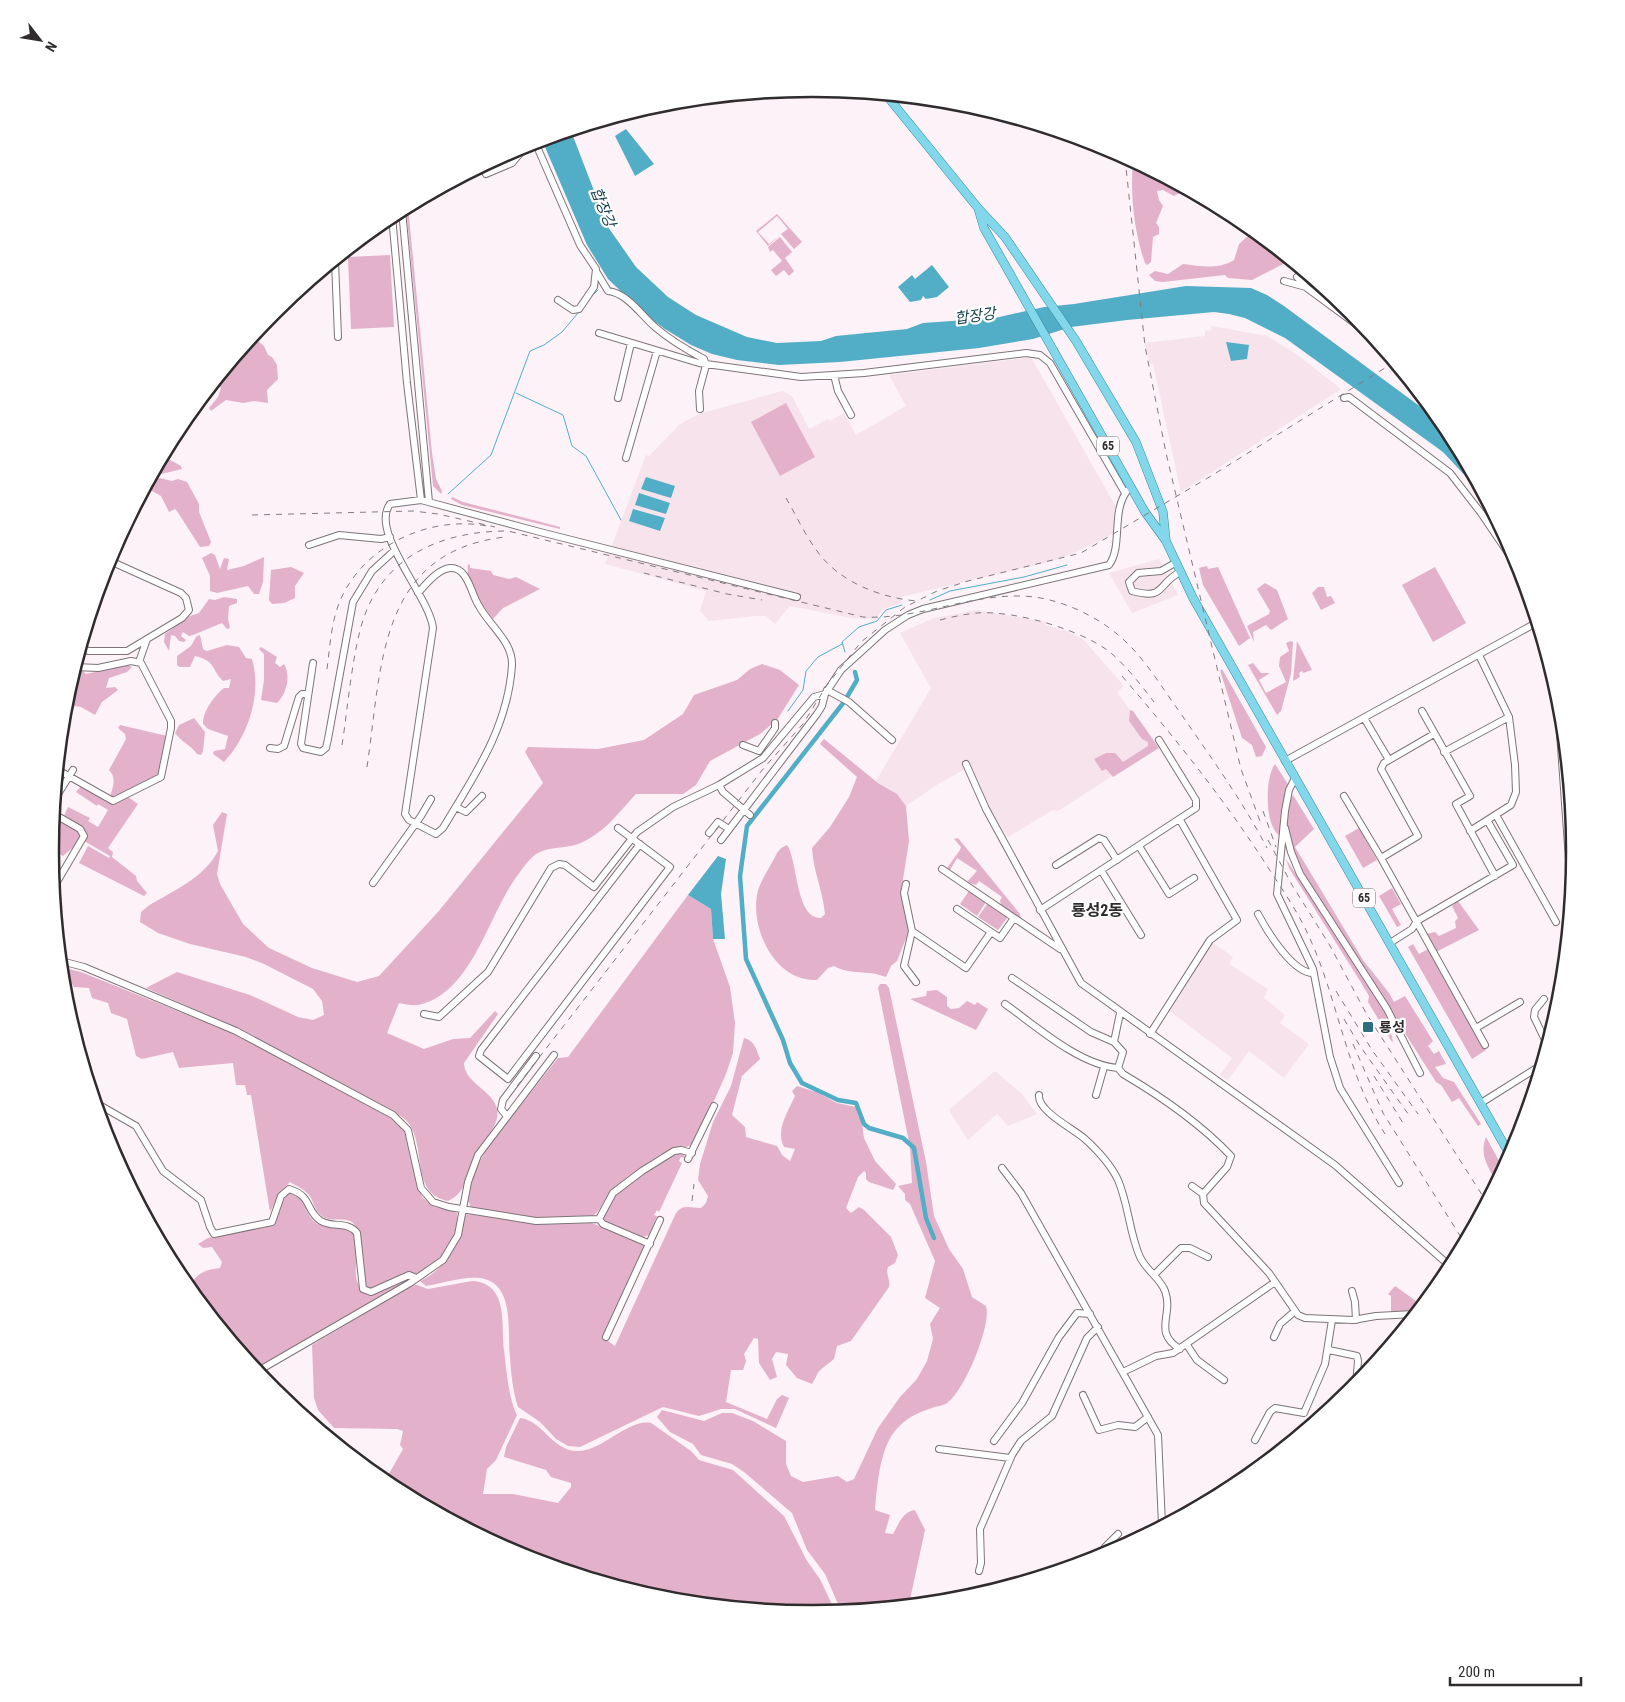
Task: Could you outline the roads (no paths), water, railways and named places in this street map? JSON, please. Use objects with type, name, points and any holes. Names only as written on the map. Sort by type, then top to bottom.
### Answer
[{"type":"main road","name":"65","points":[[892,102],[978,208],[1005,237],[1076,340],[1136,442],[1163,512],[1166,541]]},
{"type":"main road","name":"65","points":[[978,208],[984,228],[1054,347],[1145,512],[1166,541],[1180,572],[1285,761],[1505,1147]]},
{"type":"street","points":[[538,149],[580,245],[608,291],[618,293],[654,327],[684,348],[704,359],[706,365],[699,391],[700,409]]},
{"type":"street","points":[[486,174],[512,163],[516,159]]},
{"type":"street","points":[[403,219],[429,502]]},
{"type":"street","points":[[393,225],[407,383],[421,500]]},
{"type":"street","points":[[335,268],[338,338]]},
{"type":"street","points":[[558,300],[573,310],[579,309],[594,287],[596,270]]},
{"type":"street","points":[[1297,277],[1307,288],[1336,309]]},
{"type":"street","points":[[1284,281],[1307,288]]},
{"type":"street","points":[[599,333],[706,365],[718,364],[796,377],[834,375],[1026,353],[1040,355],[1050,363],[1125,493]]},
{"type":"street","points":[[618,398],[631,343]]},
{"type":"street","points":[[626,458],[657,350]]},
{"type":"street","points":[[834,375],[838,391],[851,415]]},
{"type":"street","points":[[1344,398],[1349,398],[1450,473],[1498,538]]},
{"type":"street","points":[[720,840],[817,714],[822,706],[826,692],[841,670],[885,630],[908,615],[932,607],[1109,565],[1113,556],[1120,502],[1130,486]]},
{"type":"street","points":[[418,592],[443,570],[449,568],[458,570],[467,579],[478,606],[501,637],[512,658],[507,695],[497,734],[456,807],[443,828],[436,834],[406,818],[405,814],[433,638],[432,618],[394,550],[386,523],[386,511],[390,504],[421,500],[797,597]]},
{"type":"street","points":[[309,546],[339,535],[381,539],[390,537]]},
{"type":"street","points":[[313,663],[301,744],[304,748],[321,752],[326,748],[328,739],[353,602],[372,571],[394,550]]},
{"type":"street","points":[[86,650],[127,651],[187,614],[189,610],[186,598],[174,589],[116,563]]},
{"type":"street","points":[[1176,564],[1161,571],[1138,573],[1129,582],[1132,591],[1149,595],[1156,593],[1162,590],[1170,577],[1180,572]]},
{"type":"street","points":[[1285,761],[1531,626]]},
{"type":"street","points":[[139,662],[147,639]]},
{"type":"street","points":[[1470,831],[1512,805],[1516,792],[1515,765],[1509,717],[1478,655]]},
{"type":"street","points":[[81,667],[98,668],[139,662]]},
{"type":"street","points":[[63,773],[113,801],[162,777],[171,725],[152,682],[139,662]]},
{"type":"street","points":[[594,886],[632,838],[673,807],[719,785],[764,757],[814,697],[826,692],[845,700],[892,740]]},
{"type":"street","points":[[270,748],[278,749],[284,746],[299,697],[302,694],[308,694]]},
{"type":"street","points":[[1422,710],[1470,796],[1456,804],[1495,876]]},
{"type":"street","points":[[1444,752],[1509,717]]},
{"type":"street","points":[[1364,718],[1389,760]]},
{"type":"street","points":[[759,751],[775,728],[775,723]]},
{"type":"street","points":[[1381,858],[1418,836],[1381,769],[1384,763],[1434,734]]},
{"type":"street","points":[[1040,910],[1193,812],[1197,803],[1159,740]]},
{"type":"street","points":[[743,745],[759,751],[764,757]]},
{"type":"street","points":[[966,764],[986,809],[1061,950],[1081,983],[1150,1034],[1289,1128],[1348,1174],[1445,1261]]},
{"type":"street","points":[[61,789],[73,770]]},
{"type":"street","points":[[1295,778],[1290,790],[1284,826],[1277,894],[1314,973],[1335,1076],[1343,1095],[1399,1183]]},
{"type":"street","points":[[719,785],[723,792],[750,815]]},
{"type":"street","points":[[456,807],[466,812],[482,796]]},
{"type":"street","points":[[1344,796],[1417,921],[1485,1045]]},
{"type":"street","points":[[373,884],[416,824],[431,799]]},
{"type":"street","points":[[1496,814],[1556,922]]},
{"type":"street","points":[[60,817],[80,829],[84,836],[60,878]]},
{"type":"street","points":[[1150,1034],[1210,940],[1237,920],[1180,820]]},
{"type":"street","points":[[1487,820],[1513,865]]},
{"type":"street","points":[[709,833],[718,822],[729,829]]},
{"type":"street","points":[[1284,826],[1297,867],[1387,1009],[1420,1073]]},
{"type":"street","points":[[618,828],[632,838],[640,844],[670,867],[508,1079],[478,1054],[640,844]]},
{"type":"street","points":[[1056,865],[1099,838],[1104,840],[1117,860]]},
{"type":"street","points":[[1139,846],[1169,894],[1194,878]]},
{"type":"street","points":[[1390,943],[1412,929],[1417,921],[1522,860]]},
{"type":"street","points":[[612,862],[621,869]]},
{"type":"street","points":[[424,1014],[439,1017],[482,980],[496,961],[553,867],[565,865],[602,893]]},
{"type":"street","points":[[942,869],[1061,950]]},
{"type":"street","points":[[1101,870],[1141,934]]},
{"type":"street","points":[[906,884],[904,893],[912,931],[904,966],[916,982]]},
{"type":"street","points":[[957,909],[1000,938],[1014,918]]},
{"type":"street","points":[[1258,914],[1281,951],[1305,971],[1314,973]]},
{"type":"street","points":[[912,931],[966,968],[991,932]]},
{"type":"street","points":[[67,963],[84,967],[236,1030],[393,1115],[408,1130],[424,1194],[440,1205],[463,1207],[536,1221],[598,1219],[603,1224],[650,1244]]},
{"type":"street","points":[[1012,978],[1091,1032],[1114,1042],[1124,1052],[1118,1068]]},
{"type":"street","points":[[1543,1036],[1534,1017],[1535,1010],[1544,999]]},
{"type":"street","points":[[1476,1028],[1520,1002]]},
{"type":"street","points":[[1005,1004],[1061,1043],[1104,1067],[1118,1068],[1123,1074],[1150,1090],[1212,1135],[1231,1156],[1227,1167],[1203,1194]]},
{"type":"street","points":[[1114,1042],[1120,1013]]},
{"type":"street","points":[[264,1367],[432,1270],[444,1260],[453,1246],[468,1182],[478,1155],[554,1055]]},
{"type":"street","points":[[506,1116],[501,1109],[502,1100],[536,1056]]},
{"type":"street","points":[[1096,1095],[1104,1067]]},
{"type":"street","points":[[1481,1103],[1533,1070]]},
{"type":"street","points":[[1039,1096],[1041,1104],[1056,1119],[1088,1142],[1117,1178],[1125,1199],[1130,1230],[1141,1260],[1162,1285],[1167,1297],[1166,1335],[1171,1344],[1180,1349]]},
{"type":"street","points":[[598,1219],[613,1193],[636,1175],[674,1151],[681,1150],[690,1156],[714,1106]]},
{"type":"street","points":[[105,1108],[136,1126],[163,1172],[201,1200],[214,1234],[272,1222],[281,1196],[289,1188],[305,1197],[318,1219],[334,1225],[349,1226],[357,1233],[363,1289],[370,1292],[409,1276],[414,1277]]},
{"type":"street","points":[[1002,1168],[1021,1193],[1098,1327],[1159,1440],[1162,1519]]},
{"type":"street","points":[[1192,1186],[1203,1194],[1204,1203],[1241,1241],[1275,1282],[1300,1319],[1356,1320],[1376,1316],[1406,1314]]},
{"type":"street","points":[[606,1337],[660,1220]]},
{"type":"street","points":[[1154,1275],[1171,1255],[1181,1248],[1190,1248],[1208,1257]]},
{"type":"street","points":[[1123,1372],[1150,1359],[1173,1353],[1187,1345],[1275,1282]]},
{"type":"street","points":[[1352,1291],[1356,1302],[1356,1320]]},
{"type":"street","points":[[1274,1337],[1280,1324],[1295,1311]]},
{"type":"street","points":[[994,1440],[1022,1403],[1058,1337],[1077,1314],[1090,1314]]},
{"type":"street","points":[[1255,1440],[1270,1412],[1275,1408],[1304,1413],[1325,1364],[1329,1350],[1332,1320]]},
{"type":"street","points":[[979,1571],[981,1563],[980,1529],[1010,1458],[1021,1441],[1052,1416],[1087,1338],[1098,1327]]},
{"type":"street","points":[[1187,1345],[1197,1360],[1224,1380]]},
{"type":"street","points":[[1329,1350],[1357,1356],[1357,1371]]},
{"type":"street","points":[[1083,1395],[1099,1430],[1118,1425],[1135,1427],[1148,1417]]},
{"type":"street","points":[[939,1449],[1010,1458]]},
{"type":"street","points":[[1108,1544],[1118,1534]]},
{"type":"water","points":[[626,129],[654,164],[635,176],[615,136]]},
{"type":"water","points":[[573,136],[608,227],[636,267],[668,297],[696,315],[747,337],[777,343],[821,341],[836,336],[907,329],[923,323],[995,318],[1044,307],[1186,286],[1251,288],[1267,295],[1284,306],[1421,407],[1439,432],[1467,478],[1443,452],[1285,338],[1245,318],[1214,312],[1127,320],[1071,327],[1033,339],[979,348],[840,362],[779,365],[737,360],[712,354],[691,345],[665,329],[647,316],[608,279],[587,245],[545,147]]},
{"type":"water","points":[[932,265],[949,287],[937,297],[926,299],[923,296],[921,300],[910,302],[898,287],[912,275],[915,279]]},
{"type":"water","points":[[1226,342],[1249,345],[1247,359],[1231,361]]},
{"type":"water","points":[[646,477],[675,486],[671,498],[641,489]]},
{"type":"water","points":[[639,493],[670,503],[666,514],[635,505]]},
{"type":"water","points":[[633,509],[665,518],[660,531],[629,521]]},
{"type":"water","points":[[718,856],[726,859],[721,894],[725,939],[713,939],[711,909],[688,895]]},
{"type":"waterway","points":[[592,296],[598,290]]},
{"type":"waterway","points":[[448,494],[491,455],[530,351],[544,345],[562,332],[578,313]]},
{"type":"waterway","points":[[516,393],[563,415],[572,446],[586,456],[621,520]]},
{"type":"waterway","points":[[930,600],[950,591],[1024,577],[1067,565]]},
{"type":"waterway","points":[[845,652],[842,642],[859,627],[877,621],[886,610],[902,605]]},
{"type":"waterway","points":[[788,711],[803,690],[806,671],[818,657],[842,644]]},
{"type":"waterway","points":[[855,672],[857,680],[844,702],[747,826],[740,876],[746,959],[783,1040],[790,1063],[802,1083],[838,1100],[856,1103],[864,1124],[869,1128],[903,1138],[914,1148],[926,1218],[934,1238]]},
{"type":"railway","points":[[1126,166],[1145,346],[1166,453],[1241,769],[1261,824]]},
{"type":"railway","points":[[517,1086],[763,769],[803,724],[827,685],[861,642],[905,607],[937,591],[968,581],[1081,553],[1211,476],[1389,366]]},
{"type":"railway","points":[[786,498],[817,551],[837,571],[849,580],[875,592],[917,601]]},
{"type":"railway","points":[[252,515],[413,511],[438,514],[495,527]]},
{"type":"railway","points":[[327,669],[331,635],[340,601],[351,582],[381,550],[421,530],[443,525],[487,526]]},
{"type":"railway","points":[[342,745],[353,663],[360,631],[374,595],[387,577],[403,562],[421,550],[441,541],[462,535],[508,531],[863,617],[902,615],[980,599],[1020,596],[1046,599],[1072,607],[1107,626],[1135,651],[1225,778],[1267,848]]},
{"type":"railway","points":[[367,767],[377,691],[384,655],[394,620],[409,590],[432,565],[463,547],[505,537]]},
{"type":"railway","points":[[644,573],[727,594],[762,600]]},
{"type":"railway","points":[[940,620],[972,613],[992,613],[1028,618],[1066,629],[1111,653],[1128,670],[1154,702]]},
{"type":"railway","points":[[1122,676],[1217,794],[1252,843],[1297,913],[1307,931],[1321,965],[1361,1088],[1385,1134]]},
{"type":"railway","points":[[1263,811],[1276,847]]},
{"type":"railway","points":[[1268,840],[1292,885],[1329,944],[1366,1013],[1483,1196]]},
{"type":"railway","points":[[1336,991],[1372,1050],[1418,1114]]},
{"type":"railway","points":[[1344,1019],[1360,1046],[1411,1118]]},
{"type":"railway","points":[[1353,1044],[1383,1113],[1460,1236]]},
{"type":"railway","points":[[1374,1076],[1403,1123]]},
{"type":"railway","points":[[692,1201],[694,1184]]},
{"type":"place","name":"룡성","points":[[1368,1027]]},
{"type":"district","name":"룡성2동","points":[[1097,910]]},
{"type":"water label","name":"합장강","points":[[603,207]]},
{"type":"water label","name":"합장강","points":[[975,316]]}]
